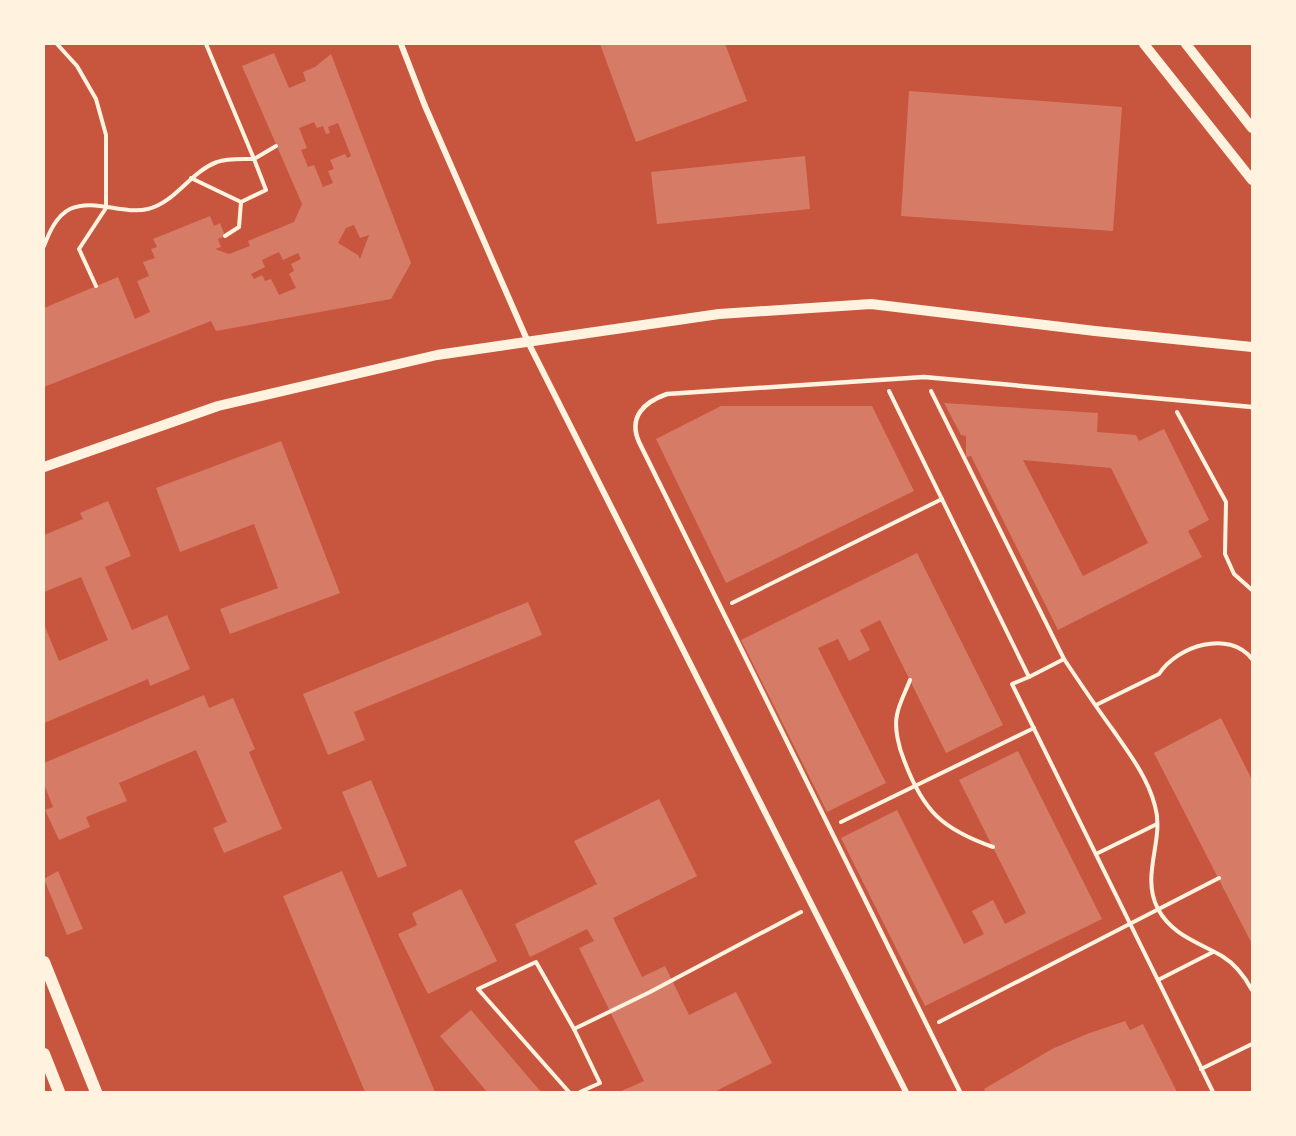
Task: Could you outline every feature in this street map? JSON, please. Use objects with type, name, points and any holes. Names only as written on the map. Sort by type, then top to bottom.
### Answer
[{"type":"main road","points":[[44,962],[96,1092]]},
{"type":"main road","points":[[44,1054],[59,1092]]},
{"type":"street","points":[[401,44],[425,106],[528,342],[906,1092]]},
{"type":"street","points":[[1144,44],[1252,180]]},
{"type":"street","points":[[1186,44],[1252,128]]},
{"type":"street","points":[[44,467],[218,406],[438,355],[719,314],[871,304],[1252,347]]},
{"type":"lane","points":[[960,1092],[634,431],[636,418],[650,400],[667,394],[924,377],[1252,406]]},
{"type":"path","points":[[57,44],[76,66],[96,99],[106,135],[106,208],[79,249],[96,286]]},
{"type":"path","points":[[206,44],[266,190],[241,202]]},
{"type":"path","points":[[44,246],[53,225],[68,210],[84,205],[124,210],[149,209],[171,197],[190,178],[219,161],[254,159],[276,147]]},
{"type":"path","points":[[190,178],[241,202]]},
{"type":"path","points":[[225,236],[238,227],[241,202]]},
{"type":"path","points":[[924,377],[1064,659],[1137,766],[1156,806],[1157,824],[1150,880],[1152,899],[1174,931],[1223,957],[1240,971],[1252,990]]},
{"type":"path","points":[[884,380],[1029,677]]},
{"type":"path","points":[[1170,399],[1226,502],[1225,554],[1234,574],[1252,590]]},
{"type":"path","points":[[721,609],[942,499]]},
{"type":"path","points":[[1096,705],[1159,674],[1164,666],[1190,648],[1212,644],[1234,646],[1252,659]]},
{"type":"path","points":[[1064,659],[1012,684],[1213,1092]]},
{"type":"path","points":[[910,680],[897,716],[900,749],[914,787],[936,818],[964,837],[993,847]]},
{"type":"path","points":[[829,828],[1034,728]]},
{"type":"path","points":[[1096,854],[1157,824]]},
{"type":"path","points":[[928,1027],[1219,878]]},
{"type":"path","points":[[574,1029],[650,992],[813,906]]},
{"type":"path","points":[[1158,980],[1213,952]]},
{"type":"path","points":[[569,1092],[478,989],[536,962],[574,1029],[600,1083],[580,1092]]},
{"type":"path","points":[[1202,1069],[1252,1044]]},
{"type":"building","points":[[600,44],[725,44],[747,101],[636,142]]},
{"type":"building","points":[[274,53],[289,88],[306,81],[303,72],[315,67],[331,54],[411,263],[391,299],[216,331],[211,321],[44,387],[44,308],[118,277],[135,319],[150,312],[137,281],[149,276],[143,262],[155,258],[151,249],[157,247],[153,239],[210,216],[214,226],[220,223],[225,236],[218,239],[221,247],[215,249],[229,254],[250,246],[248,241],[294,222],[302,204],[242,66]],"holes":[[[314,122],[317,128],[323,126],[326,134],[330,133],[328,127],[338,123],[351,156],[347,158],[345,154],[330,160],[334,169],[328,171],[333,183],[323,187],[314,165],[308,167],[301,150],[307,148],[299,128]],[[354,225],[360,238],[369,235],[360,259],[358,255],[338,243],[346,228]],[[279,252],[283,260],[298,253],[301,259],[291,264],[294,271],[289,274],[296,288],[279,295],[271,279],[265,281],[262,275],[254,279],[251,274],[265,267],[262,260]]]},
{"type":"building","points":[[909,91],[1122,107],[1113,231],[901,216]]},
{"type":"building","points":[[805,156],[810,209],[657,224],[651,172]]},
{"type":"building","points":[[944,403],[1098,413],[1097,432],[1136,435],[1139,441],[1164,429],[1209,520],[1188,531],[1202,557],[1058,630],[971,456],[966,457],[966,436],[961,435]],"holes":[[[1023,460],[1111,468],[1148,543],[1083,576]]]},
{"type":"building","points":[[721,406],[872,406],[914,491],[726,583],[656,439]]},
{"type":"building","points":[[281,441],[340,593],[230,634],[220,609],[278,588],[254,524],[180,552],[156,488]]},
{"type":"building","points":[[108,501],[131,556],[105,567],[132,630],[167,615],[190,669],[150,686],[148,679],[44,723],[44,624],[59,661],[108,640],[81,577],[44,592],[44,535],[83,519],[80,513]]},
{"type":"building","points":[[917,553],[1003,725],[946,753],[880,620],[860,630],[870,650],[849,661],[838,639],[818,648],[886,783],[827,812],[741,640]]},
{"type":"building","points":[[528,602],[542,635],[354,712],[365,740],[328,755],[303,694]]},
{"type":"building","points":[[204,695],[209,708],[233,698],[255,749],[249,752],[282,829],[224,853],[213,828],[227,822],[196,750],[119,783],[127,801],[86,817],[90,827],[59,840],[45,810],[53,807],[44,784],[44,763]]},
{"type":"building","points":[[1221,718],[1252,780],[1252,944],[1154,753]]},
{"type":"building","points":[[1018,751],[1102,919],[925,1006],[841,838],[897,810],[964,944],[984,934],[972,911],[993,900],[1005,924],[1026,913],[959,780]]},
{"type":"building","points":[[371,780],[407,866],[378,878],[342,792]]},
{"type":"building","points":[[659,799],[697,876],[613,918],[642,977],[665,966],[689,1015],[736,992],[772,1063],[714,1092],[619,1092],[644,1081],[579,948],[594,941],[587,929],[530,957],[515,924],[597,884],[574,841]]},
{"type":"building","points":[[58,871],[83,929],[67,935],[44,879]]},
{"type":"building","points":[[342,871],[435,1092],[365,1092],[283,896]]},
{"type":"building","points":[[461,889],[497,961],[428,994],[398,934],[417,925],[412,913]]},
{"type":"building","points":[[471,1010],[541,1092],[487,1092],[440,1036]]},
{"type":"building","points":[[1125,1021],[1130,1030],[1143,1024],[1177,1092],[986,1092],[984,1089],[1052,1049]]}]
